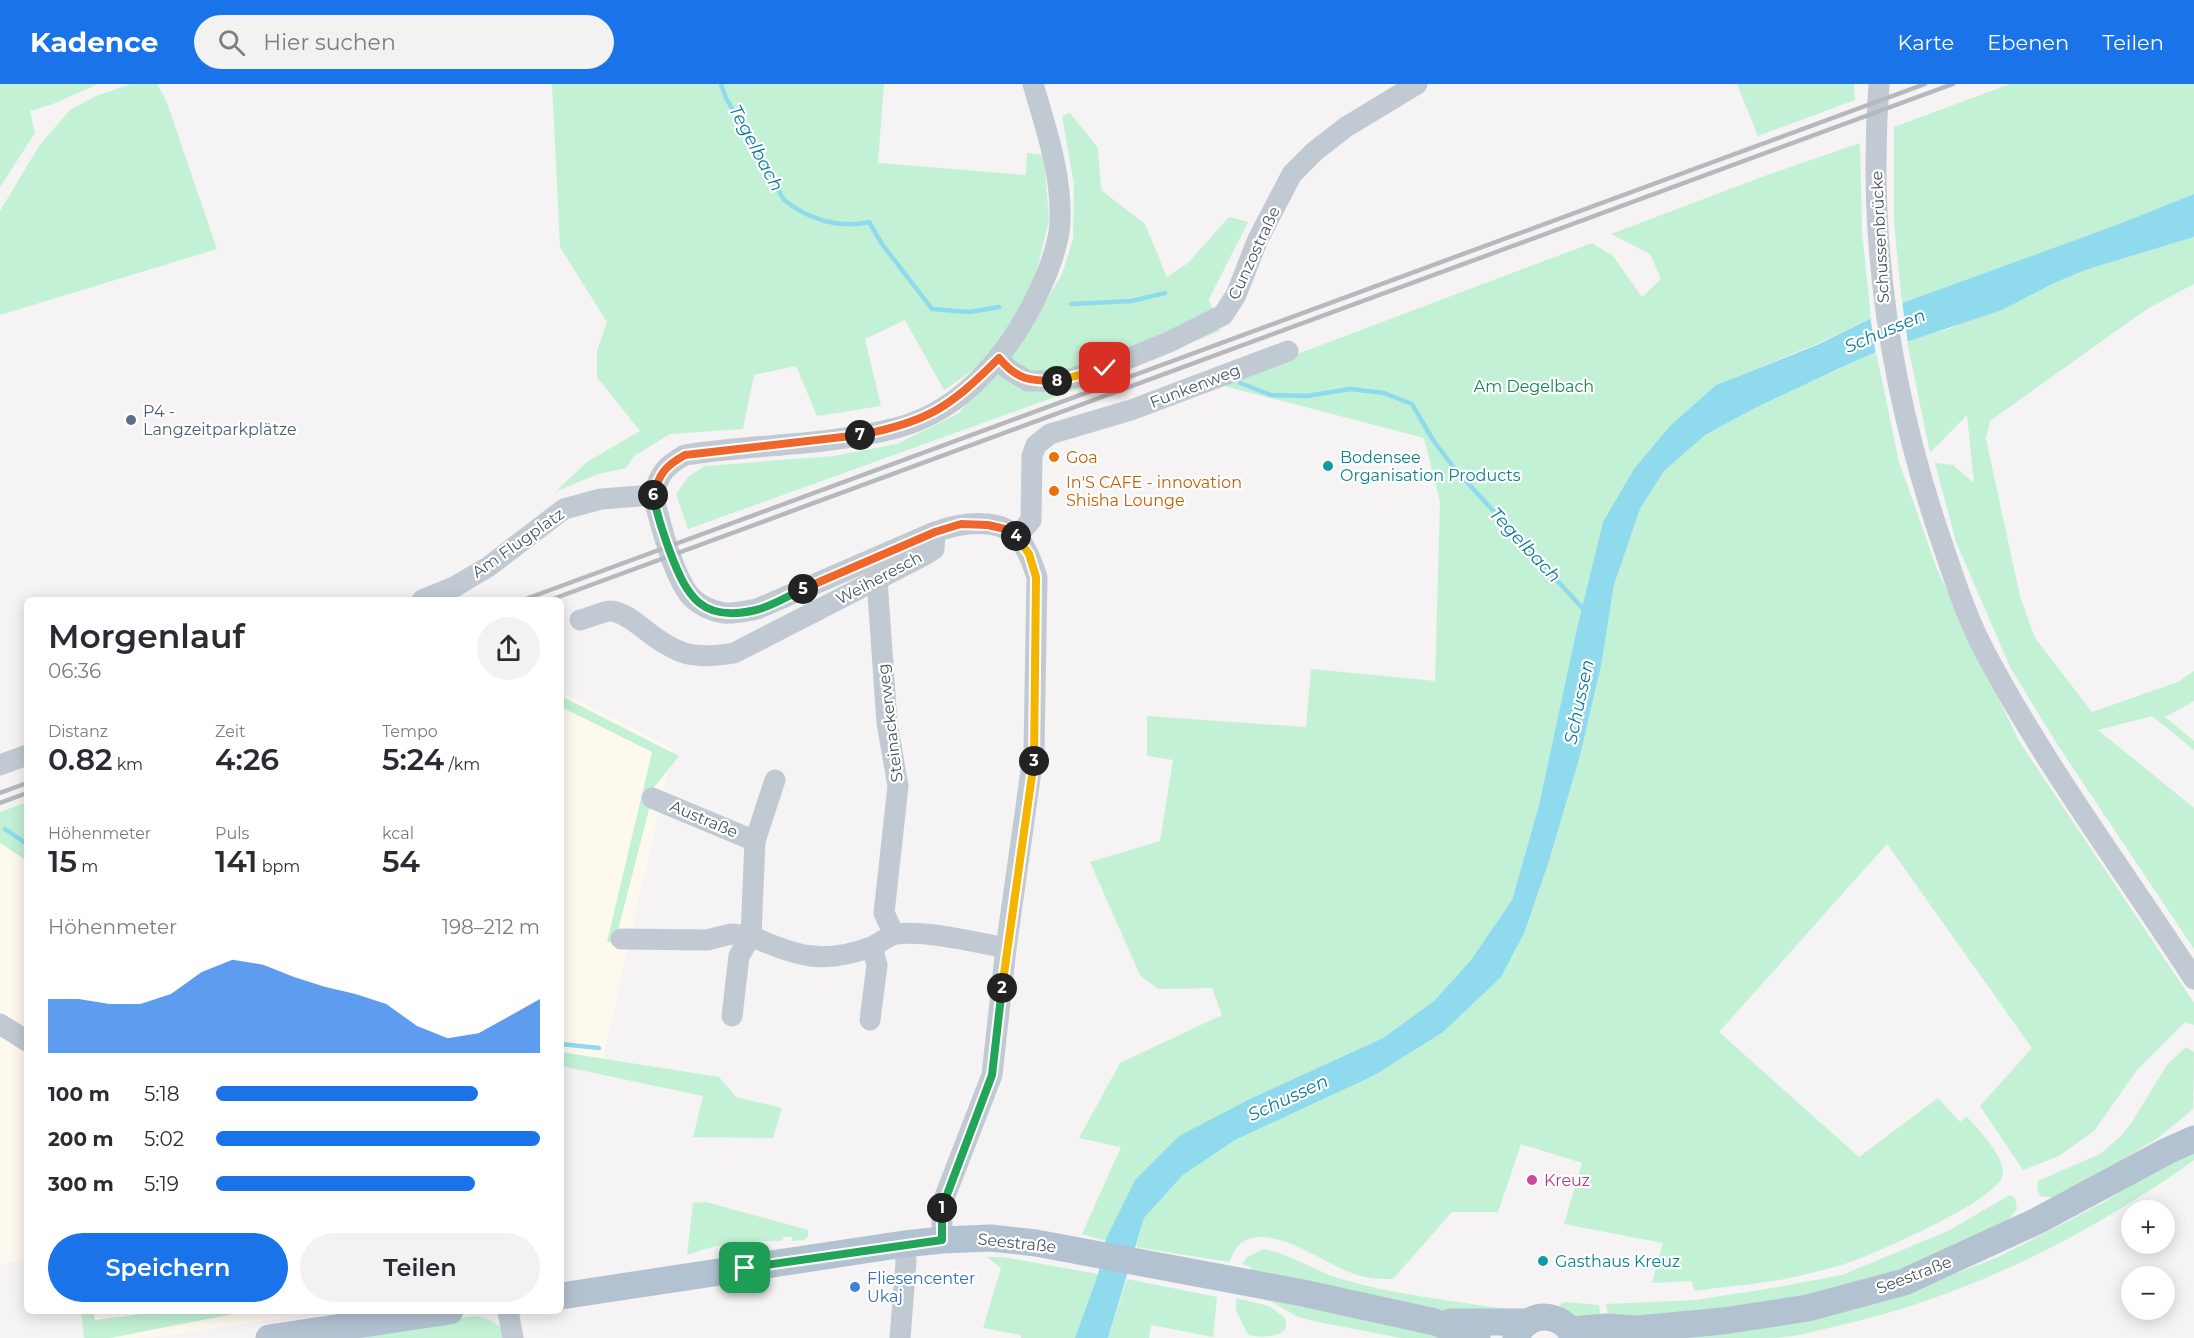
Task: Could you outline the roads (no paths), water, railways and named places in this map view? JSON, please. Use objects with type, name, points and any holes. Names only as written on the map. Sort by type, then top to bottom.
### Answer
[{"type":"main road","name":"Seestraße","points":[[2167,1151],[2194,1121]]},
{"type":"main road","name":"Seestraße","points":[[564,1296],[904,1244],[991,1238],[1081,1251],[1167,1267],[1303,1293],[1435,1322],[1521,1330],[1535,1318],[1549,1316],[1564,1323],[1573,1334],[1606,1327],[1628,1334],[1808,1308],[1904,1282],[2037,1221],[2167,1151],[2194,1139]]},
{"type":"main road","points":[[269,1338],[430,1314]]},
{"type":"main road","name":"Seestraße","points":[[1435,1322],[1477,1338]]},
{"type":"street","points":[[942,1240],[942,1212],[945,1196],[992,1075],[1006,948],[1033,767],[1036,577],[1029,554],[1017,537],[1005,529],[988,525],[961,524],[935,532],[757,609],[726,613],[706,608],[689,595],[681,581],[660,523],[653,495],[660,475],[668,465],[685,455],[834,439],[898,428],[941,410],[967,390],[999,358],[1027,318],[1051,265],[1060,223],[1055,160],[1033,84]]},
{"type":"street","name":"Cunzostraße","points":[[999,358],[1008,369],[1028,381],[1063,381],[1105,368],[1223,315],[1236,296],[1258,239],[1292,174],[1315,151],[1346,127],[1417,84]]},
{"type":"street","name":"Schussenbrücke","points":[[1879,84],[1876,199],[1885,316],[1894,372],[1925,494],[1951,569],[1985,652],[2047,757],[2194,979]]},
{"type":"street","name":"Funkenweg","points":[[1017,537],[1031,520],[1032,456],[1036,445],[1050,434],[1103,420],[1288,351]]},
{"type":"street","name":"Am Flugplatz","points":[[429,597],[454,587],[488,567],[564,509],[601,499],[653,495]]},
{"type":"street","name":"Weiheresch","points":[[580,620],[611,611],[634,620],[663,643],[683,654],[705,658],[734,653],[934,549],[935,532]]},
{"type":"street","name":"Steinackerweg","points":[[877,580],[887,723],[898,786],[884,913],[894,934]]},
{"type":"street","points":[[0,765],[24,756]]},
{"type":"street","points":[[732,1016],[739,956],[751,936],[755,841],[775,780]]},
{"type":"street","name":"Austraße","points":[[652,798],[755,841]]},
{"type":"street","points":[[621,939],[697,941],[730,934],[751,936],[793,953],[819,958],[872,947],[894,934],[920,934],[1006,948]]},
{"type":"street","points":[[870,1020],[877,965],[872,947]]},
{"type":"street","points":[[0,1024],[24,1039]]},
{"type":"street","points":[[900,1338],[906,1262],[904,1244]]},
{"type":"street","points":[[509,1314],[513,1338]]},
{"type":"water","name":"Schussen","points":[[2194,194],[2194,237],[2085,270],[2002,310],[1876,352],[1757,407],[1705,435],[1664,471],[1640,509],[1614,585],[1601,666],[1580,756],[1549,861],[1525,931],[1501,977],[1443,1032],[1373,1076],[1235,1140],[1183,1175],[1144,1218],[1108,1338],[1075,1338],[1098,1274],[1106,1239],[1135,1180],[1179,1136],[1252,1098],[1383,1038],[1434,1001],[1471,960],[1512,900],[1539,805],[1577,628],[1603,522],[1634,469],[1670,426],[1716,385],[1817,345],[1902,303],[2119,224]]},
{"type":"waterway","name":"Tegelbach","points":[[721,84],[726,98],[784,200],[793,207],[824,221],[846,224],[869,222],[882,244],[932,309],[969,312],[999,307]]},
{"type":"waterway","name":"Tegelbach","points":[[1071,304],[1132,301],[1165,293]]},
{"type":"waterway","name":"Tegelbach","points":[[1240,383],[1271,395],[1307,396],[1350,389],[1384,393],[1412,404],[1433,440],[1455,469],[1585,611]]},
{"type":"waterway","points":[[5,829],[24,842]]},
{"type":"waterway","points":[[564,1044],[599,1048]]},
{"type":"railway","points":[[531,597],[1925,84]]},
{"type":"railway","points":[[558,597],[1953,84]]},
{"type":"railway","points":[[0,793],[24,784]]},
{"type":"railway","points":[[0,803],[24,794]]},
{"type":"place","name":"P4 - Langzeitparkplätze","points":[[131,420]]},
{"type":"place","name":"Goa","points":[[1054,457]]},
{"type":"place","name":"Bodensee Organisation Products","points":[[1328,466]]},
{"type":"place","name":"In'S CAFE - innovation Shisha Lounge","points":[[1054,491]]},
{"type":"place","name":"Kreuz","points":[[1532,1180]]},
{"type":"place","name":"Gasthaus Kreuz","points":[[1543,1261]]},
{"type":"place","name":"Fliesencenter Ukaj","points":[[855,1287]]},
{"type":"park label","name":"Am Degelbach","points":[[1534,386]]}]
